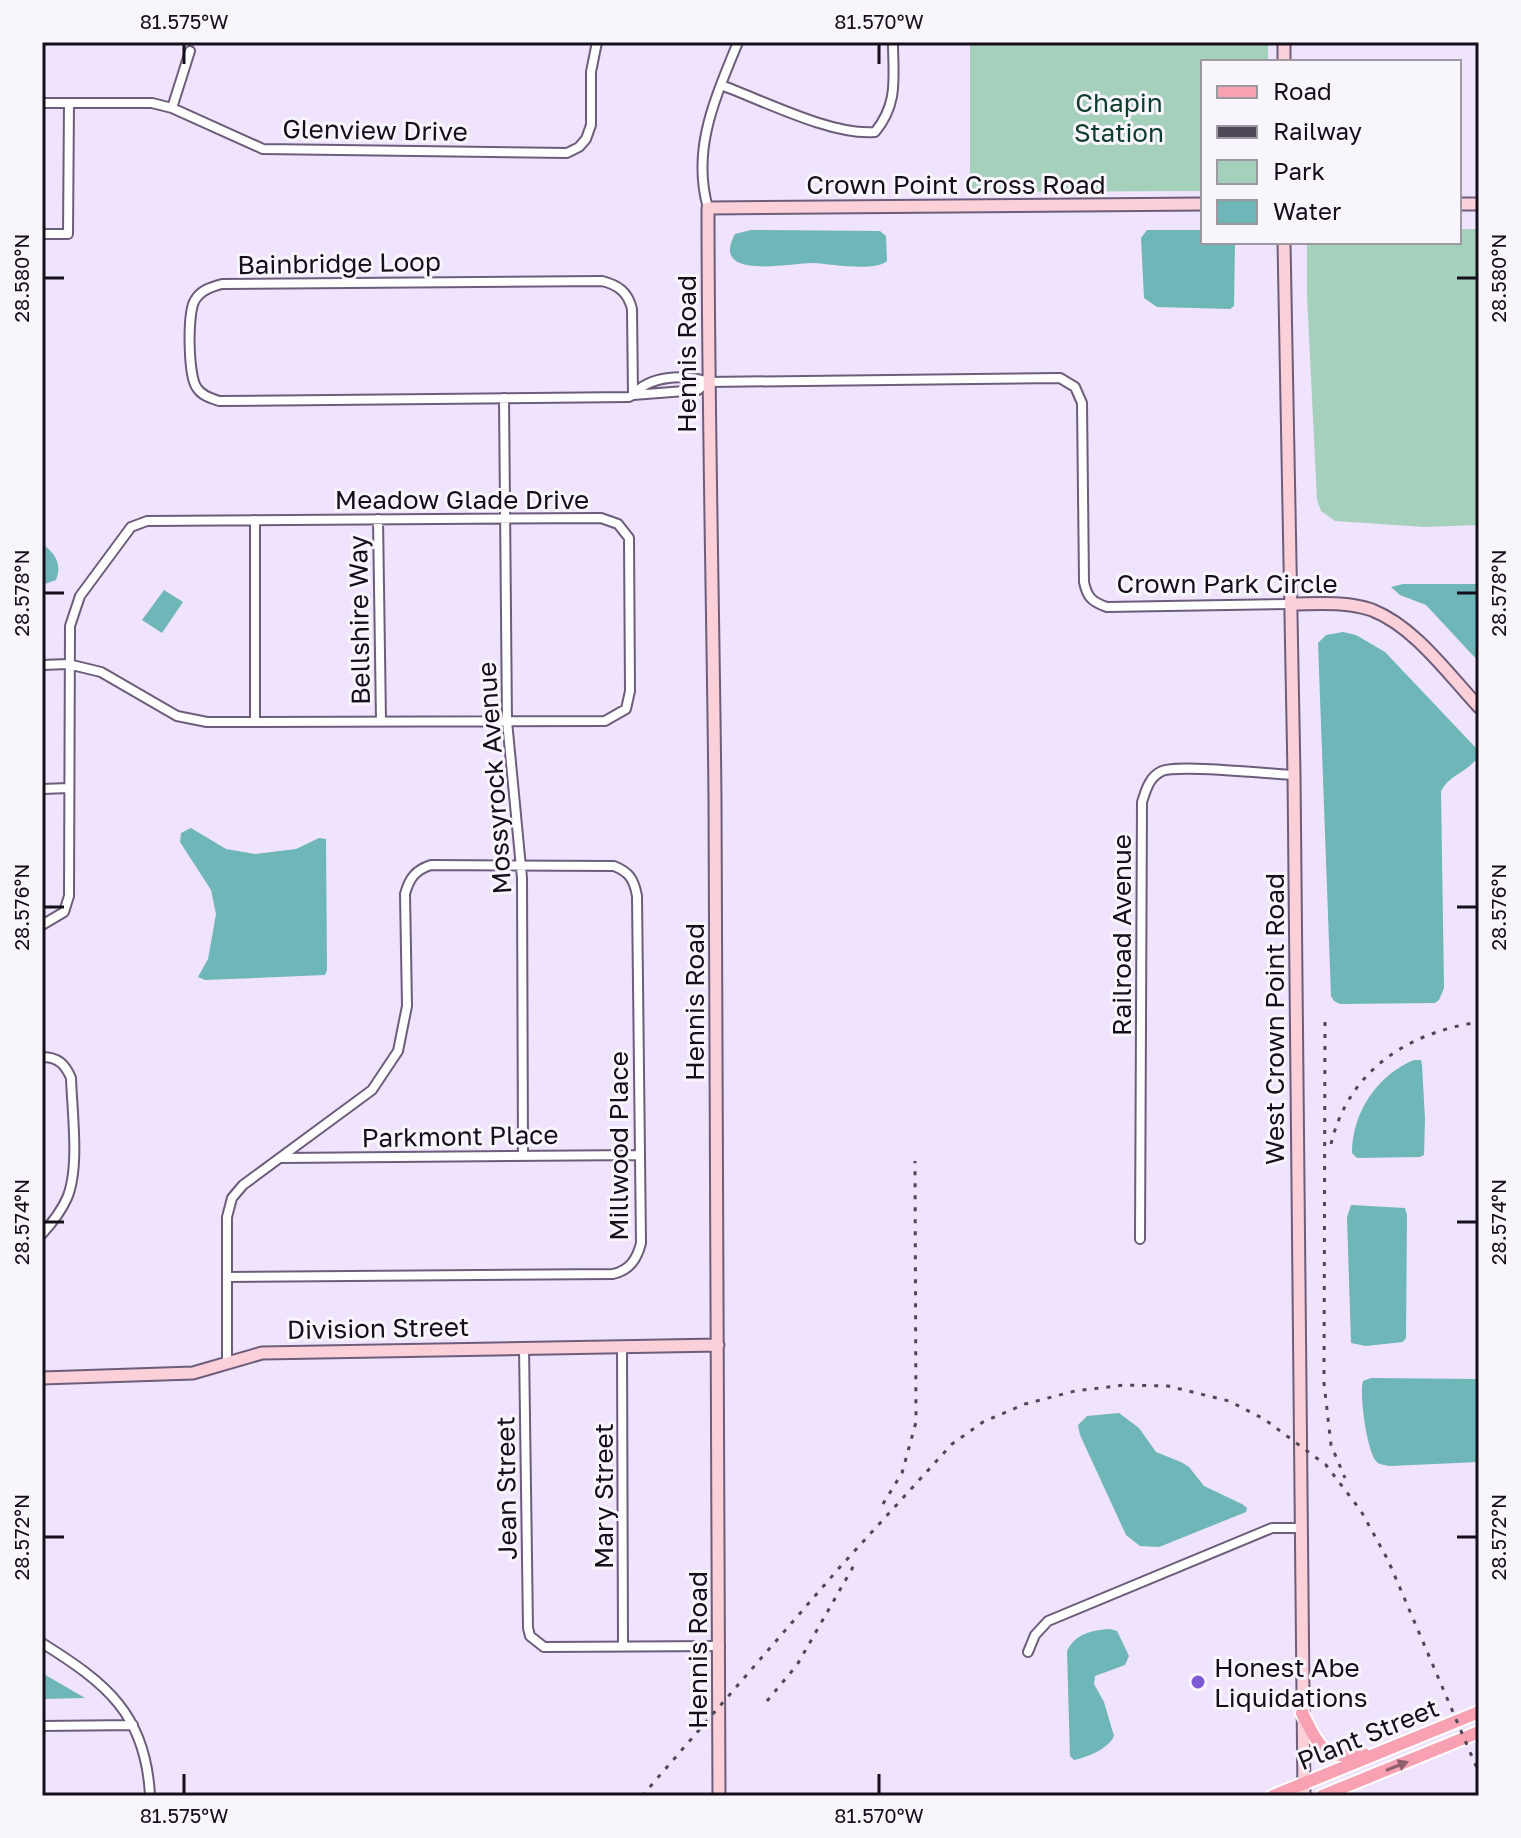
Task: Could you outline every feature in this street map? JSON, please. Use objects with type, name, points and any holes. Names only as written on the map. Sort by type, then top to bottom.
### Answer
[{"type":"main road","name":"Plant Street","points":[[1273,1796],[1304,1790],[1387,1750],[1479,1712]]},
{"type":"main road","points":[[1302,1713],[1317,1741],[1329,1753],[1346,1757],[1387,1750]]},
{"type":"main road","name":"Plant Street","points":[[1322,1796],[1479,1732]]},
{"type":"street","name":"Glenview Drive","points":[[42,103],[152,103],[172,108],[263,149],[567,153],[586,139],[591,125],[591,72],[597,42]]},
{"type":"street","points":[[708,208],[704,184],[705,127],[738,42]]},
{"type":"street","points":[[721,85],[837,129],[875,132],[890,109],[893,42]]},
{"type":"street","points":[[172,108],[190,51]]},
{"type":"street","points":[[42,234],[68,234],[69,103]]},
{"type":"street","name":"Crown Point Cross Road","points":[[708,208],[1201,204]]},
{"type":"street","name":"Hennis Road","points":[[708,208],[715,811],[719,1796]]},
{"type":"street","name":"West Crown Point Road","points":[[1284,244],[1294,775],[1304,1790]]},
{"type":"street","name":"Bainbridge Loop","points":[[633,395],[630,300],[615,285],[602,281],[222,284],[209,287],[192,304],[191,377],[196,388],[205,396],[219,401],[624,397],[698,390],[708,382]]},
{"type":"street","name":"Bainbridge Loop","points":[[633,395],[640,387],[662,380],[696,378],[708,382]]},
{"type":"street","name":"Crown Park Circle","points":[[708,382],[1060,378],[1075,387],[1082,403],[1084,582],[1087,594],[1094,602],[1107,607],[1344,604],[1371,610],[1413,637],[1479,707]]},
{"type":"street","name":"Mossyrock Avenue","points":[[504,398],[507,721],[522,865],[523,1155]]},
{"type":"street","name":"Meadow Glade Drive","points":[[601,518],[618,524],[629,538],[630,691],[626,709],[605,721],[207,722],[177,716],[101,672],[68,664],[70,626],[80,596],[131,527],[147,521],[378,519],[601,518]]},
{"type":"street","name":"Bellshire Way","points":[[378,519],[381,721]]},
{"type":"street","points":[[255,520],[255,722]]},
{"type":"street","points":[[42,665],[68,664],[69,788],[69,896],[64,912],[42,925]]},
{"type":"street","name":"Railroad Avenue","points":[[1140,1239],[1142,802],[1148,783],[1162,771],[1182,769],[1294,775]]},
{"type":"street","points":[[42,789],[69,788]]},
{"type":"street","name":"Millwood Place","points":[[227,1277],[622,1272],[637,1257],[641,1243],[635,884],[627,872],[614,866],[431,865],[420,869],[409,881],[405,894],[407,1006],[398,1051],[372,1090],[280,1158]]},
{"type":"street","points":[[42,1057],[52,1057],[65,1065],[71,1078],[73,1169],[68,1195],[55,1219],[42,1234]]},
{"type":"street","name":"Parkmont Place","points":[[280,1158],[640,1155]]},
{"type":"street","points":[[227,1363],[227,1217],[232,1198],[243,1185],[280,1158]]},
{"type":"street","name":"Division Street","points":[[42,1378],[193,1373],[262,1353],[718,1345]]},
{"type":"street","name":"Mary Street","points":[[622,1346],[623,1646]]},
{"type":"street","name":"Jean Street","points":[[524,1347],[530,1636],[544,1647],[623,1646]]},
{"type":"street","points":[[1028,1652],[1035,1635],[1048,1621],[1272,1528],[1301,1528]]},
{"type":"street","points":[[42,1643],[81,1668],[112,1694],[133,1725],[142,1746],[150,1796]]},
{"type":"street","points":[[623,1646],[720,1646]]},
{"type":"street","points":[[42,1726],[133,1725]]},
{"type":"green space","name":"Chapin Station","points":[[970,42],[1268,42],[1268,60],[1201,60],[1201,191],[970,192]]},
{"type":"green space","points":[[1461,229],[1479,229],[1479,525],[1425,527],[1335,521],[1321,511],[1317,500],[1307,244],[1461,244]]},
{"type":"water","points":[[751,230],[880,231],[886,236],[887,261],[863,267],[813,263],[771,266],[742,264],[733,258],[730,249],[735,234]]},
{"type":"water","points":[[1147,230],[1201,230],[1201,244],[1235,244],[1234,306],[1230,309],[1157,307],[1144,298],[1141,238]]},
{"type":"water","points":[[42,544],[54,555],[58,569],[56,580],[42,585]]},
{"type":"water","points":[[1403,584],[1479,584],[1479,662],[1426,605],[1400,595],[1391,587]]},
{"type":"water","points":[[164,590],[183,602],[162,633],[142,620]]},
{"type":"water","points":[[1343,632],[1356,635],[1385,652],[1476,748],[1478,757],[1474,762],[1441,791],[1444,988],[1435,1003],[1340,1004],[1331,996],[1318,643],[1326,635]]},
{"type":"water","points":[[191,828],[226,849],[255,854],[296,849],[319,838],[326,839],[325,975],[205,980],[198,977],[208,959],[216,914],[211,890],[180,842],[181,833]]},
{"type":"water","points":[[1414,1060],[1421,1060],[1422,1065],[1424,1155],[1357,1158],[1352,1153],[1353,1138],[1369,1097],[1389,1075]]},
{"type":"water","points":[[1351,1205],[1405,1208],[1406,1338],[1403,1342],[1366,1346],[1351,1343],[1347,1217]]},
{"type":"water","points":[[1371,1378],[1479,1379],[1479,1462],[1390,1466],[1378,1463],[1370,1449],[1363,1410],[1363,1381]]},
{"type":"water","points":[[1119,1413],[1139,1428],[1156,1452],[1189,1467],[1204,1486],[1242,1504],[1247,1508],[1246,1512],[1159,1547],[1140,1546],[1126,1535],[1078,1425],[1087,1416]]},
{"type":"water","points":[[1110,1629],[1117,1631],[1129,1656],[1125,1665],[1095,1676],[1094,1684],[1104,1702],[1114,1736],[1102,1749],[1074,1760],[1070,1756],[1067,1651],[1085,1634]]},
{"type":"water","points":[[42,1673],[85,1698],[42,1699]]},
{"type":"railway","points":[[1325,1022],[1324,1383],[1331,1445],[1345,1478]]},
{"type":"railway","points":[[1331,1144],[1352,1095],[1385,1059],[1428,1035],[1479,1022]]},
{"type":"railway","points":[[883,1504],[902,1473],[916,1422],[915,1161]]},
{"type":"railway","points":[[642,1796],[840,1567],[952,1444],[983,1422],[1025,1404],[1075,1391],[1124,1385],[1168,1386],[1229,1401],[1264,1419],[1326,1465],[1361,1511],[1388,1560],[1479,1773]]},
{"type":"railway","points":[[767,1701],[797,1665],[857,1560]]},
{"type":"place","name":"Honest Abe Liquidations","points":[[1198,1682]]}]
